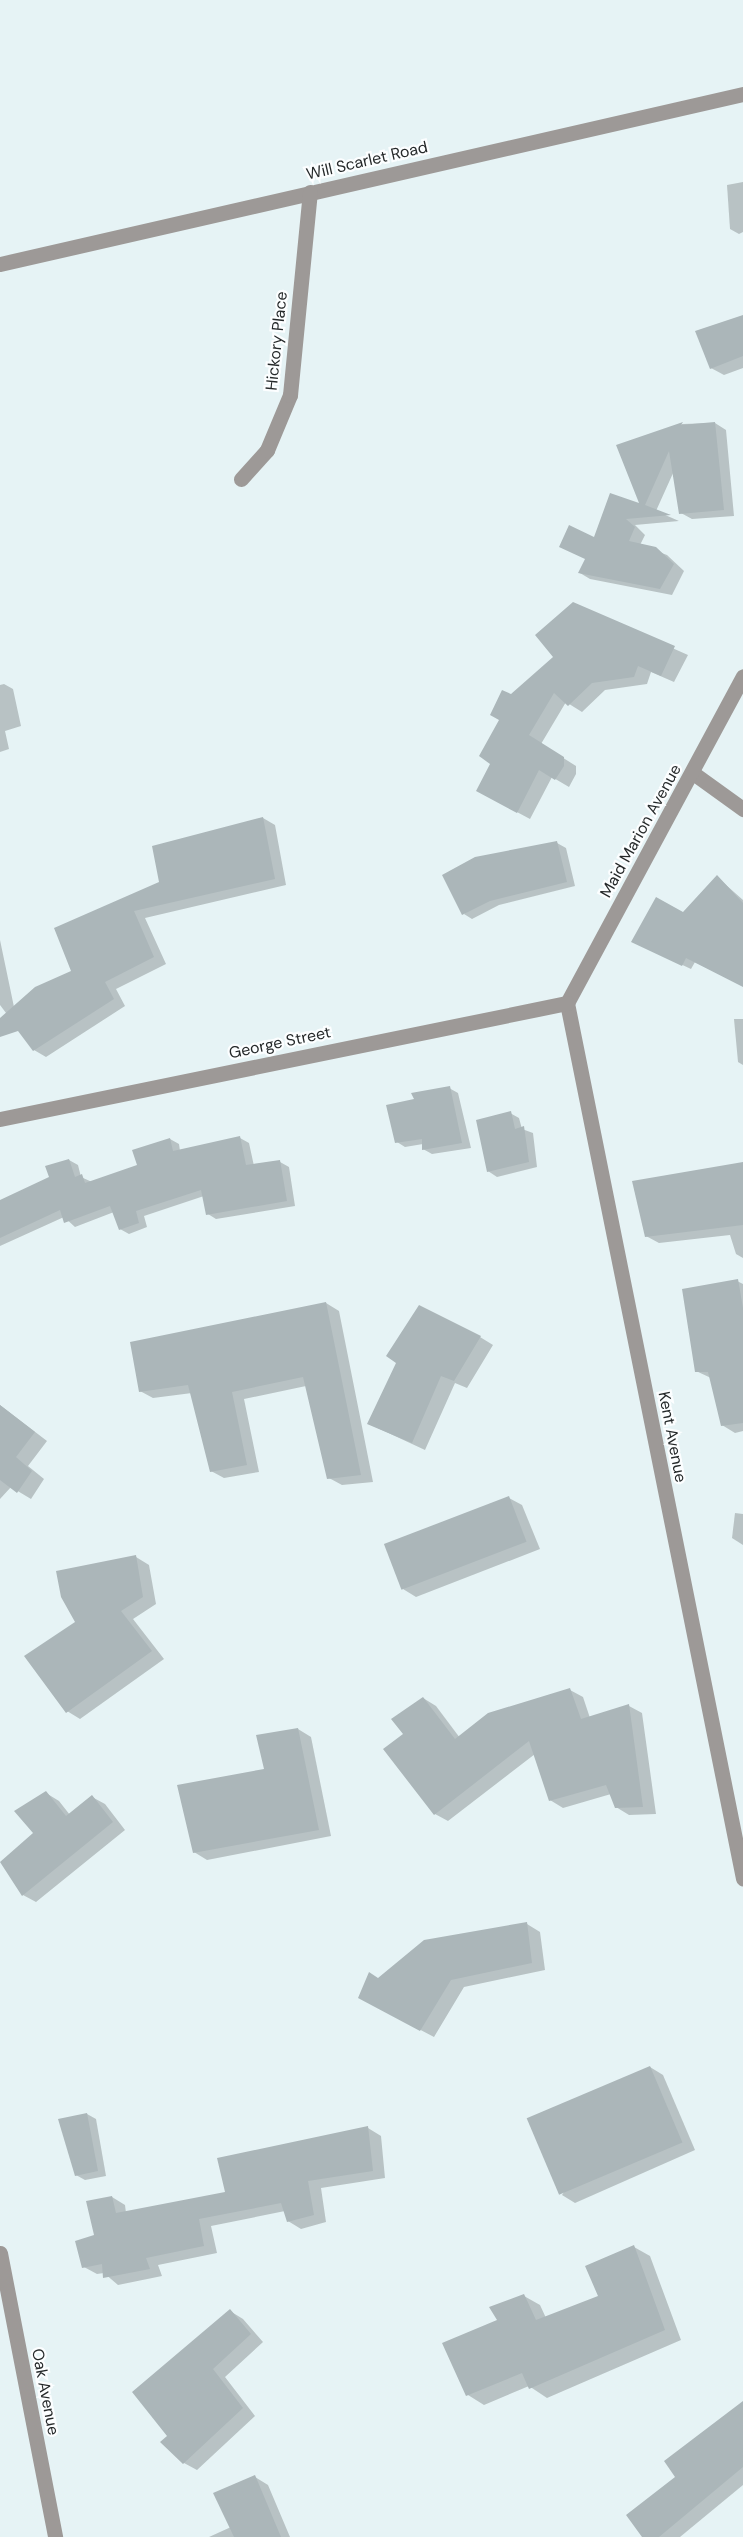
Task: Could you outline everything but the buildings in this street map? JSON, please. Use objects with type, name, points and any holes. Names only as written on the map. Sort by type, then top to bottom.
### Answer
[{"type":"street","name":"Will Scarlet Road","points":[[0,264],[743,94]]},
{"type":"street","name":"Hickory Place","points":[[241,479],[267,450],[282,421],[290,395],[310,192]]},
{"type":"street","name":"Maid Marion Avenue","points":[[567,1003],[693,773],[743,676]]},
{"type":"street","points":[[693,773],[743,809]]},
{"type":"street","name":"George Street","points":[[0,1119],[567,1003]]},
{"type":"street","name":"Kent Avenue","points":[[567,1003],[743,1878]]},
{"type":"street","name":"Oak Avenue","points":[[0,2253],[56,2537]]}]
